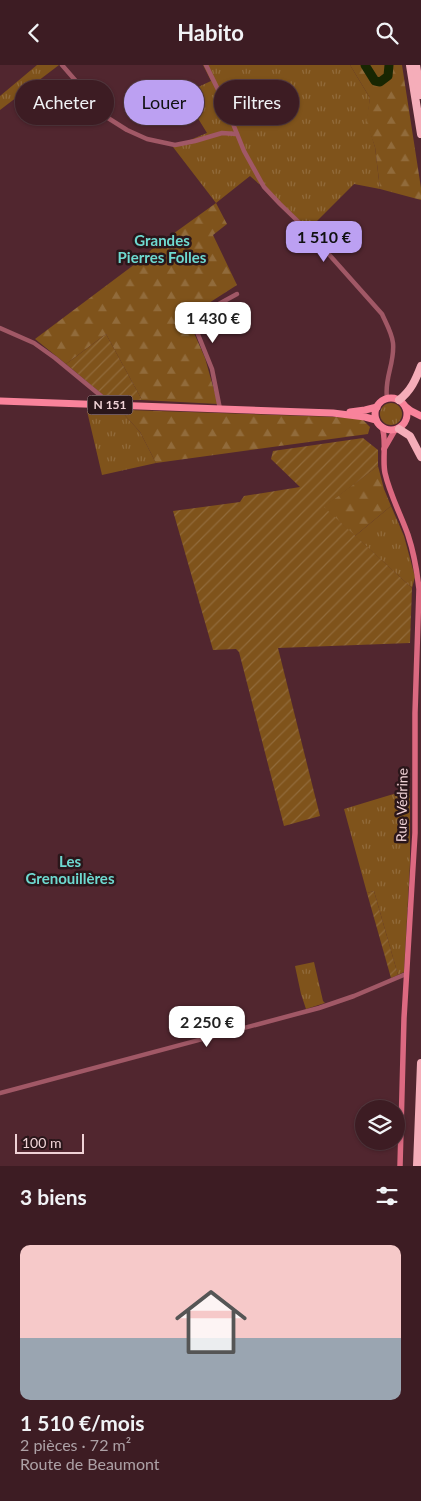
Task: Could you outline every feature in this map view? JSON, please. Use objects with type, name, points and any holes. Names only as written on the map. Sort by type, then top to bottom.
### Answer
[{"type":"highway","points":[[410,65],[421,134]]},
{"type":"highway","points":[[416,65],[421,95]]},
{"type":"highway","points":[[399,400],[408,394],[421,366]]},
{"type":"highway","points":[[400,427],[410,436],[421,457]]},
{"type":"highway","points":[[417,1166],[421,1063]]},
{"type":"main road","points":[[387,398],[399,400],[406,407],[421,416],[400,427],[387,430],[376,420],[375,415],[379,403],[387,398]]},
{"type":"main road","name":"N 151","points":[[0,401],[334,413],[376,420]]},
{"type":"main road","name":"N 151","points":[[334,413],[365,411],[377,407]]},
{"type":"main road","points":[[400,427],[408,413],[406,407]]},
{"type":"street","points":[[62,65],[108,118],[127,130],[147,139],[175,145],[222,133],[237,134]]},
{"type":"street","points":[[206,65],[225,104],[244,151],[264,187],[309,232],[382,314],[394,343],[393,357],[386,384],[387,398]]},
{"type":"street","points":[[220,409],[212,369],[193,322],[195,317],[237,295]]},
{"type":"street","points":[[0,329],[34,343],[112,405]]},
{"type":"street","name":"Rue Védrine","points":[[382,427],[384,431],[384,472],[410,542],[418,573],[419,589],[415,705],[415,833],[406,974],[400,1166]]},
{"type":"street","name":"Rue Védrine","points":[[384,449],[400,427]]},
{"type":"street","points":[[0,1093],[312,1010],[406,974]]},
{"type":"green space","points":[[37,65],[59,65],[39,80],[19,80]]},
{"type":"green space","points":[[203,65],[350,65],[370,98],[367,122],[375,147],[380,189],[354,184],[309,229],[250,176],[216,203],[173,147],[207,133],[202,125],[204,125],[204,84],[211,81]]},
{"type":"green space","points":[[350,65],[402,65],[421,188],[421,200],[380,189],[375,147],[366,122],[370,98]]},
{"type":"green space","points":[[15,83],[15,99],[0,110],[0,96]]},
{"type":"green space","points":[[216,203],[227,224],[213,235],[237,285],[187,317],[205,358],[218,404],[142,400],[106,334],[66,364],[35,339],[143,258],[152,249]]},
{"type":"green space","points":[[106,334],[142,400],[109,400],[66,364]]},
{"type":"green space","points":[[391,403],[399,406],[402,414],[399,422],[391,425],[383,422],[380,414],[383,406]]},
{"type":"green space","points":[[128,410],[336,417],[362,419],[370,427],[368,434],[156,463],[140,432],[122,412]]},
{"type":"green space","points":[[87,411],[122,412],[140,432],[156,463],[102,475]]},
{"type":"green space","points":[[363,438],[378,450],[378,466],[324,507],[412,588],[410,643],[278,648],[320,816],[284,826],[239,652],[236,649],[213,650],[173,511],[240,502],[244,496],[300,487],[271,459],[273,451]]},
{"type":"green space","points":[[378,466],[391,506],[355,536],[323,507]]},
{"type":"green space","points":[[391,506],[404,536],[415,577],[412,588],[355,536]]},
{"type":"green space","points":[[410,789],[410,863],[404,972],[398,975],[374,891],[367,893],[344,809]]},
{"type":"green space","points":[[374,891],[398,975],[391,978],[367,893]]},
{"type":"green space","points":[[314,962],[325,1003],[306,1009],[295,966]]},
{"type":"waterway","points":[[365,65],[375,81],[380,82],[388,76],[389,65]]},
{"type":"district","name":"Grandes Pierres Folles","points":[[162,250]]},
{"type":"district","name":"Les Grenouillères","points":[[70,870]]}]
